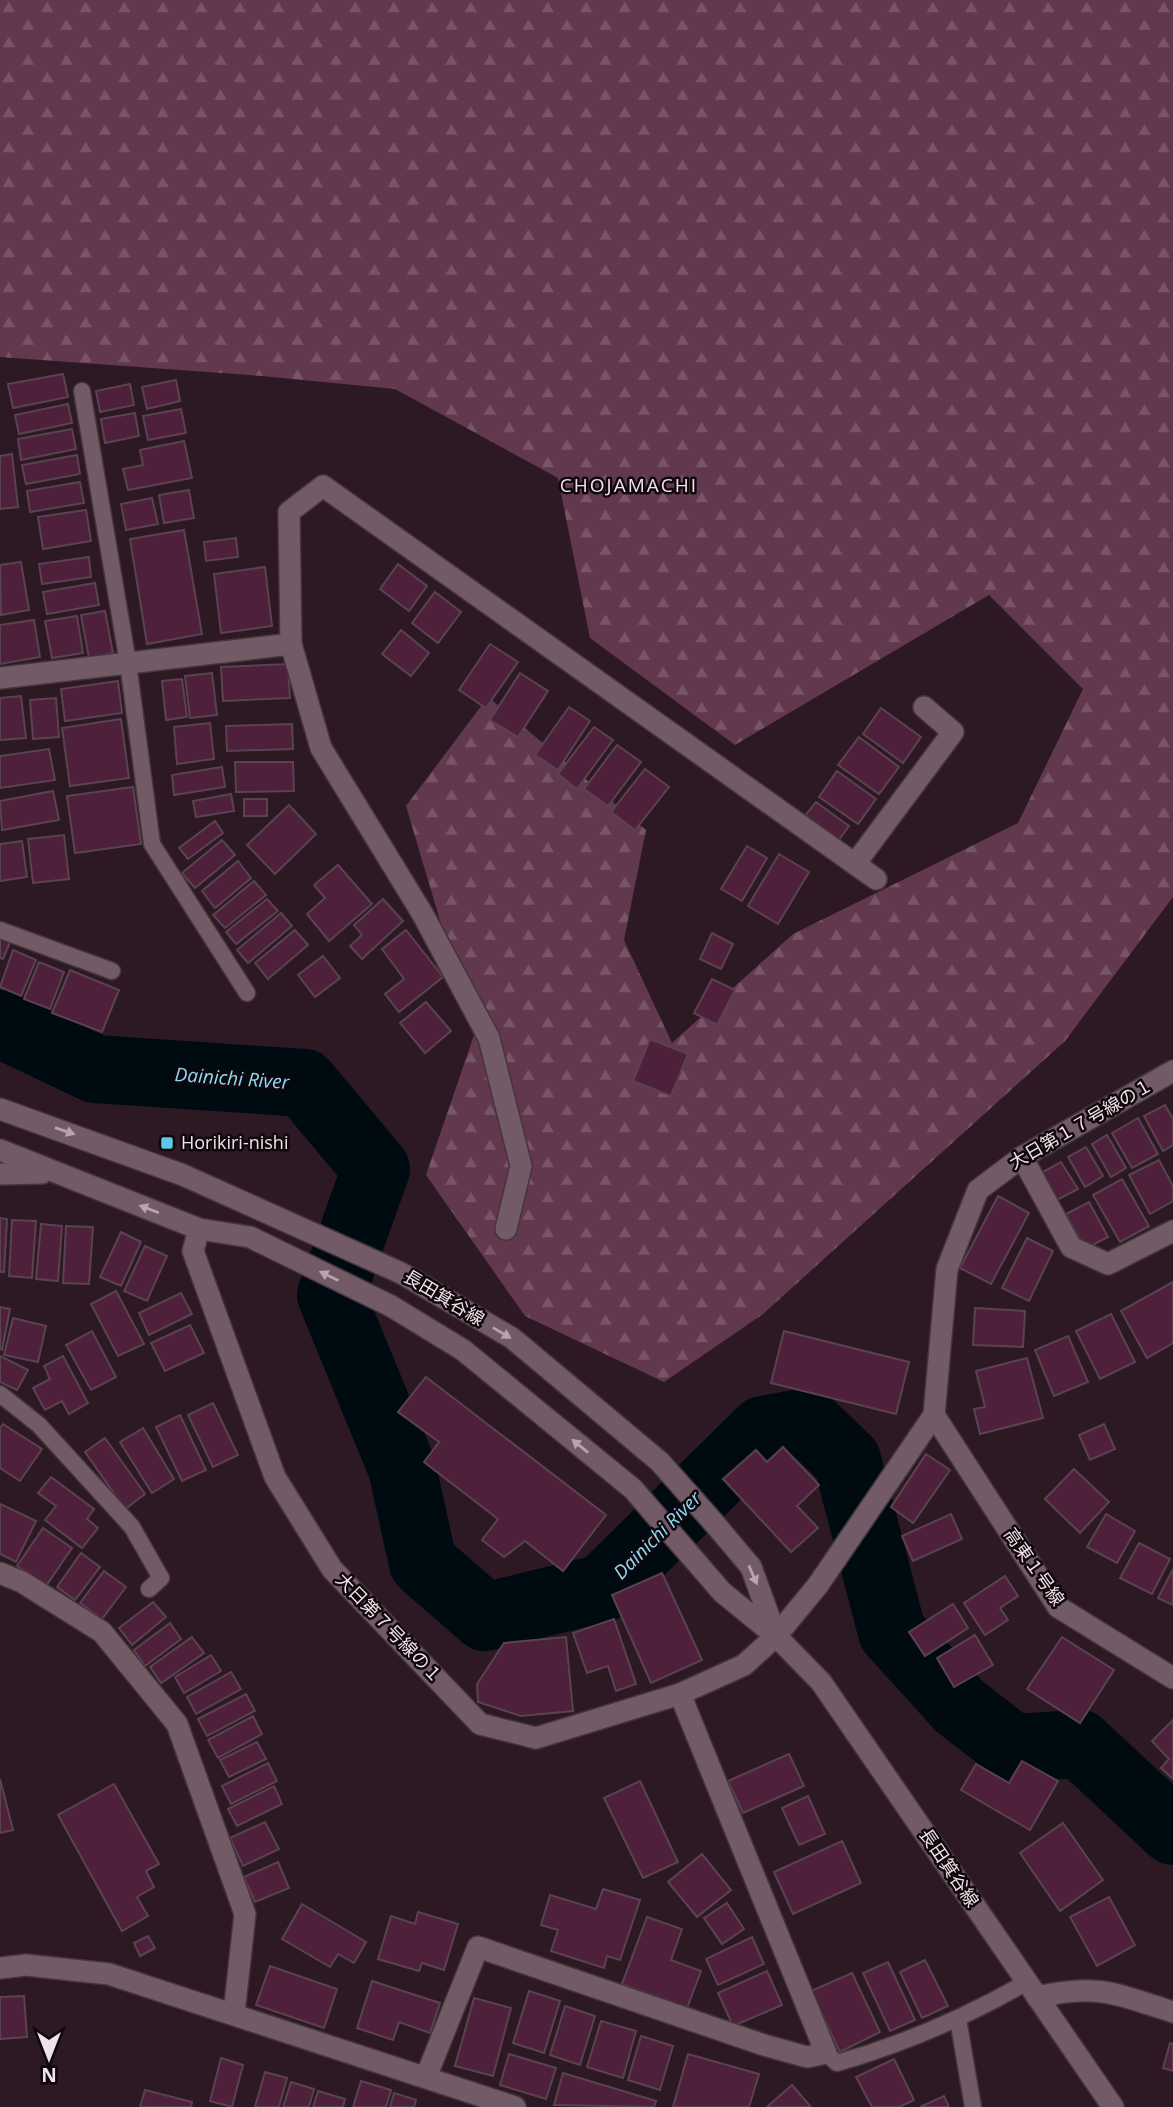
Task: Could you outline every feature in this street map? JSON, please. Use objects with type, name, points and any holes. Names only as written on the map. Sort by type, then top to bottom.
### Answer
[{"type":"street","points":[[506,1229],[521,1166],[489,1038],[422,913],[321,748],[291,644],[289,512],[323,486],[876,879]]},
{"type":"street","points":[[0,678],[291,644]]},
{"type":"street","points":[[855,864],[953,732],[924,707]]},
{"type":"street","name":"大日第１７号線の１","points":[[933,1417],[947,1269],[978,1190],[1022,1157],[1173,1071]]},
{"type":"street","name":"長田箕谷線","points":[[0,1109],[115,1148],[401,1272],[512,1338],[660,1462],[714,1522],[751,1567],[776,1636]]},
{"type":"street","name":"長田箕谷線","points":[[0,1150],[206,1230],[250,1237],[391,1306],[463,1350],[633,1489],[722,1591],[776,1636],[821,1682],[1113,2107]]},
{"type":"street","points":[[1022,1157],[1071,1247],[1108,1264],[1173,1231]]},
{"type":"street","points":[[0,1174],[55,1173]]},
{"type":"street","name":"大日第７号線の１","points":[[206,1230],[193,1251],[275,1478],[332,1569],[480,1724],[536,1738],[680,1694],[744,1665],[776,1636],[818,1585],[933,1417]]},
{"type":"street","name":"高東１号線","points":[[933,1417],[1058,1607],[1173,1678]]},
{"type":"street","points":[[0,1573],[22,1582],[102,1632],[177,1724],[244,1914],[234,2013]]},
{"type":"street","points":[[426,2077],[478,1948],[764,2045],[807,2057],[826,2053],[680,1694]]},
{"type":"street","points":[[0,1968],[26,1965],[109,1974],[515,2107]]},
{"type":"street","points":[[1032,1989],[1100,1990],[1173,2012]]},
{"type":"lane","points":[[82,391],[128,663],[152,844],[247,993]]},
{"type":"lane","points":[[0,930],[113,971]]},
{"type":"lane","points":[[0,1394],[40,1425],[132,1527],[161,1578],[149,1589]]},
{"type":"lane","points":[[826,2053],[837,2063],[894,2047],[1032,1989]]},
{"type":"lane","points":[[958,2019],[973,2107]]},
{"type":"green space","points":[[0,0],[1173,0],[1173,897],[1065,1041],[763,1314],[664,1382],[525,1316],[426,1175],[474,1035],[406,806],[488,697],[646,830],[624,940],[672,1043],[793,934],[1018,823],[1083,689],[989,595],[735,745],[590,638],[558,478],[395,389],[262,376],[0,357]]},
{"type":"building","points":[[63,374],[68,397],[13,408],[8,384]]},
{"type":"building","points":[[176,380],[180,401],[147,409],[142,387]]},
{"type":"building","points":[[130,384],[134,405],[100,412],[96,391]]},
{"type":"building","points":[[68,404],[72,423],[19,434],[15,415]]},
{"type":"building","points":[[181,409],[186,433],[148,440],[143,416]]},
{"type":"building","points":[[135,413],[139,436],[105,443],[101,419]]},
{"type":"building","points":[[72,429],[76,449],[21,460],[18,439]]},
{"type":"building","points":[[184,441],[192,478],[128,490],[123,469],[143,465],[140,450]]},
{"type":"building","points":[[12,454],[18,507],[0,509],[0,456]]},
{"type":"building","points":[[77,455],[80,474],[26,484],[22,465]]},
{"type":"building","points":[[80,482],[84,503],[30,512],[27,491]]},
{"type":"building","points":[[189,490],[194,518],[164,523],[159,495]]},
{"type":"building","points":[[152,498],[158,524],[126,530],[121,504]]},
{"type":"building","points":[[86,510],[91,541],[43,549],[38,517]]},
{"type":"building","points":[[184,530],[202,634],[147,644],[130,539]]},
{"type":"building","points":[[236,538],[238,557],[206,561],[204,542]]},
{"type":"building","points":[[89,557],[91,577],[42,584],[39,564]]},
{"type":"building","points":[[21,562],[29,610],[1,615],[0,565]]},
{"type":"building","points":[[398,564],[427,586],[409,611],[380,589]]},
{"type":"building","points":[[265,567],[272,626],[221,633],[214,574]]},
{"type":"building","points":[[95,583],[99,605],[47,614],[43,592]]},
{"type":"building","points":[[435,592],[461,612],[438,643],[412,623]]},
{"type":"building","points":[[105,611],[113,653],[89,658],[81,615]]},
{"type":"building","points":[[77,616],[83,653],[52,658],[45,621]]},
{"type":"building","points":[[34,620],[40,657],[0,664],[0,625]]},
{"type":"building","points":[[401,630],[429,653],[411,676],[382,654]]},
{"type":"building","points":[[490,644],[518,662],[486,708],[459,690]]},
{"type":"building","points":[[288,664],[290,698],[223,701],[221,667]]},
{"type":"building","points":[[212,673],[217,715],[190,718],[185,676]]},
{"type":"building","points":[[520,673],[548,691],[518,737],[490,720]]},
{"type":"building","points":[[182,679],[187,717],[166,720],[162,681]]},
{"type":"building","points":[[118,681],[122,713],[65,721],[61,689]]},
{"type":"building","points":[[21,696],[26,738],[0,740],[0,698]]},
{"type":"building","points":[[56,698],[59,737],[33,739],[30,700]]},
{"type":"building","points":[[569,707],[590,721],[558,770],[535,755]]},
{"type":"building","points":[[881,708],[921,737],[903,763],[863,734]]},
{"type":"building","points":[[121,719],[129,778],[70,786],[62,728]]},
{"type":"building","points":[[210,723],[214,759],[177,764],[174,727]]},
{"type":"building","points":[[292,724],[293,749],[227,751],[226,726]]},
{"type":"building","points":[[594,727],[613,740],[577,789],[558,774]]},
{"type":"building","points":[[859,737],[899,767],[879,794],[838,765]]},
{"type":"building","points":[[617,745],[641,762],[608,806],[584,789]]},
{"type":"building","points":[[49,749],[55,780],[0,788],[0,756]]},
{"type":"building","points":[[235,762],[293,762],[294,791],[236,792]]},
{"type":"building","points":[[222,767],[225,787],[174,795],[172,775]]},
{"type":"building","points":[[645,769],[669,787],[635,830],[611,812]]},
{"type":"building","points":[[837,771],[876,799],[858,824],[819,797]]},
{"type":"building","points":[[133,787],[141,844],[75,853],[67,796]]},
{"type":"building","points":[[53,791],[59,820],[2,830],[0,801]]},
{"type":"building","points":[[231,794],[234,811],[196,817],[193,801]]},
{"type":"building","points":[[244,799],[267,799],[267,816],[244,816]]},
{"type":"building","points":[[816,802],[849,826],[838,841],[804,817]]},
{"type":"building","points":[[289,805],[316,834],[275,874],[247,845]]},
{"type":"building","points":[[215,821],[223,833],[188,859],[179,848]]},
{"type":"building","points":[[64,835],[69,879],[33,883],[28,839]]},
{"type":"building","points":[[222,840],[235,855],[195,888],[182,873]]},
{"type":"building","points":[[22,841],[27,877],[0,881],[0,844]]},
{"type":"building","points":[[747,846],[767,858],[742,901],[721,889]]},
{"type":"building","points":[[779,854],[809,872],[778,924],[748,906]]},
{"type":"building","points":[[238,861],[251,878],[215,908],[202,891]]},
{"type":"building","points":[[338,865],[372,904],[329,941],[307,914],[325,898],[314,885]]},
{"type":"building","points":[[254,881],[266,895],[225,928],[213,915]]},
{"type":"building","points":[[267,899],[278,911],[236,944],[226,932]]},
{"type":"building","points":[[383,899],[403,921],[362,959],[350,946],[362,935],[354,925]]},
{"type":"building","points":[[281,913],[292,926],[248,963],[237,950]]},
{"type":"building","points":[[295,930],[308,945],[268,979],[255,963]]},
{"type":"building","points":[[406,930],[443,977],[399,1012],[385,994],[404,979],[382,949]]},
{"type":"building","points":[[712,933],[733,944],[721,969],[700,959]]},
{"type":"building","points":[[0,936],[11,940],[3,959],[0,958]]},
{"type":"building","points":[[13,950],[36,960],[21,996],[0,987]]},
{"type":"building","points":[[323,956],[340,978],[315,997],[298,975]]},
{"type":"building","points":[[39,962],[64,972],[50,1009],[24,999]]},
{"type":"building","points":[[70,970],[119,990],[102,1032],[52,1013]]},
{"type":"building","points":[[712,979],[735,990],[717,1025],[694,1013]]},
{"type":"building","points":[[426,1002],[451,1031],[425,1053],[400,1023]]},
{"type":"building","points":[[650,1039],[688,1054],[671,1096],[633,1081]]},
{"type":"building","points":[[1165,1105],[1173,1119],[1173,1145],[1163,1151],[1144,1116]]},
{"type":"building","points":[[1138,1118],[1158,1154],[1132,1168],[1112,1133]]},
{"type":"building","points":[[1107,1135],[1126,1168],[1111,1177],[1092,1144]]},
{"type":"building","points":[[1086,1147],[1103,1176],[1085,1187],[1068,1157]]},
{"type":"building","points":[[1159,1160],[1173,1186],[1173,1201],[1150,1214],[1129,1175]]},
{"type":"building","points":[[1061,1162],[1078,1189],[1057,1200],[1041,1173]]},
{"type":"building","points":[[1122,1179],[1149,1226],[1120,1242],[1093,1195]]},
{"type":"building","points":[[998,1196],[1029,1213],[991,1284],[960,1268]]},
{"type":"building","points":[[1089,1202],[1108,1237],[1085,1249],[1066,1214]]},
{"type":"building","points":[[0,1218],[7,1219],[4,1272],[0,1272]]},
{"type":"building","points":[[12,1220],[36,1221],[32,1278],[9,1276]]},
{"type":"building","points":[[41,1224],[62,1226],[58,1281],[36,1279]]},
{"type":"building","points":[[66,1226],[93,1227],[89,1284],[63,1283]]},
{"type":"building","points":[[121,1232],[141,1242],[121,1286],[100,1277]]},
{"type":"building","points":[[1027,1238],[1053,1251],[1029,1301],[1002,1288]]},
{"type":"building","points":[[145,1246],[167,1256],[147,1301],[124,1291]]},
{"type":"building","points":[[1173,1282],[1173,1343],[1147,1358],[1121,1311]]},
{"type":"building","points":[[116,1291],[144,1344],[118,1356],[91,1304]]},
{"type":"building","points":[[181,1293],[192,1314],[149,1335],[139,1313]]},
{"type":"building","points":[[0,1307],[10,1309],[2,1350],[0,1349]]},
{"type":"building","points":[[975,1308],[1025,1311],[1023,1347],[973,1345]]},
{"type":"building","points":[[1111,1314],[1135,1362],[1100,1379],[1076,1331]]},
{"type":"building","points":[[13,1318],[46,1326],[38,1362],[4,1355]]},
{"type":"building","points":[[190,1325],[204,1353],[165,1371],[151,1343]]},
{"type":"building","points":[[92,1331],[116,1377],[91,1390],[66,1345]]},
{"type":"building","points":[[784,1331],[909,1362],[896,1414],[771,1383]]},
{"type":"building","points":[[1068,1336],[1088,1382],[1054,1396],[1035,1350]]},
{"type":"building","points":[[0,1356],[28,1370],[17,1390],[0,1382]]},
{"type":"building","points":[[63,1356],[88,1403],[69,1414],[62,1401],[45,1410],[33,1388],[50,1379],[44,1366]]},
{"type":"building","points":[[1027,1358],[1043,1418],[980,1434],[974,1409],[985,1407],[976,1371]]},
{"type":"building","points":[[426,1377],[606,1515],[563,1571],[525,1541],[504,1557],[482,1540],[498,1519],[424,1462],[439,1442],[398,1412]]},
{"type":"building","points":[[213,1403],[238,1455],[213,1467],[188,1415]]},
{"type":"building","points":[[180,1415],[206,1470],[182,1481],[156,1427]]},
{"type":"building","points":[[3,1424],[42,1449],[20,1481],[0,1468],[0,1428]]},
{"type":"building","points":[[1104,1424],[1115,1449],[1090,1460],[1079,1435]]},
{"type":"building","points":[[143,1428],[174,1479],[152,1493],[120,1442]]},
{"type":"building","points":[[105,1438],[145,1494],[125,1509],[85,1452]]},
{"type":"building","points":[[783,1447],[819,1485],[797,1506],[818,1528],[791,1552],[723,1479],[756,1450],[767,1462]]},
{"type":"building","points":[[926,1454],[950,1470],[913,1523],[891,1507]]},
{"type":"building","points":[[1074,1469],[1109,1502],[1080,1533],[1045,1499]]},
{"type":"building","points":[[51,1477],[94,1509],[87,1519],[98,1528],[82,1548],[45,1520],[56,1506],[38,1493]]},
{"type":"building","points":[[0,1504],[36,1521],[16,1562],[0,1554]]},
{"type":"building","points":[[951,1514],[962,1539],[913,1561],[902,1536]]},
{"type":"building","points":[[1106,1514],[1135,1531],[1117,1563],[1087,1547]]},
{"type":"building","points":[[43,1528],[72,1548],[46,1586],[17,1566]]},
{"type":"building","points":[[1139,1543],[1170,1559],[1152,1594],[1120,1578]]},
{"type":"building","points":[[81,1553],[100,1567],[75,1600],[57,1587]]},
{"type":"building","points":[[1173,1569],[1173,1605],[1158,1598]]},
{"type":"building","points":[[104,1571],[126,1587],[102,1619],[80,1603]]},
{"type":"building","points":[[662,1573],[702,1660],[651,1683],[612,1595]]},
{"type":"building","points":[[1005,1576],[1018,1596],[1000,1608],[1008,1620],[985,1635],[964,1603]]},
{"type":"building","points":[[153,1602],[166,1617],[132,1645],[119,1628]]},
{"type":"building","points":[[953,1604],[968,1628],[925,1656],[909,1632]]},
{"type":"building","points":[[614,1619],[636,1684],[616,1691],[608,1666],[587,1673],[573,1633]]},
{"type":"building","points":[[170,1623],[181,1639],[145,1666],[134,1650]]},
{"type":"building","points":[[975,1635],[993,1665],[954,1687],[937,1658]]},
{"type":"building","points":[[192,1637],[204,1653],[161,1683],[150,1667]]},
{"type":"building","points":[[566,1637],[573,1711],[521,1716],[478,1702],[477,1684],[504,1643]]},
{"type":"building","points":[[1062,1637],[1114,1670],[1080,1723],[1027,1689]]},
{"type":"building","points":[[211,1655],[221,1671],[184,1693],[175,1677]]},
{"type":"building","points":[[231,1672],[241,1689],[196,1714],[187,1697]]},
{"type":"building","points":[[246,1694],[255,1711],[207,1736],[198,1719]]},
{"type":"building","points":[[253,1716],[262,1734],[218,1758],[208,1740]]},
{"type":"building","points":[[1173,1720],[1173,1779],[1161,1768],[1169,1759],[1152,1741]]},
{"type":"building","points":[[257,1742],[266,1759],[229,1777],[220,1760]]},
{"type":"building","points":[[789,1754],[804,1786],[743,1813],[728,1781]]},
{"type":"building","points":[[1022,1761],[1058,1781],[1030,1830],[961,1790],[976,1764],[1009,1783]]},
{"type":"building","points":[[268,1763],[277,1781],[231,1804],[222,1786]]},
{"type":"building","points":[[0,1779],[13,1830],[0,1833]]},
{"type":"building","points":[[640,1781],[678,1862],[643,1878],[604,1798]]},
{"type":"building","points":[[114,1784],[159,1864],[146,1871],[154,1887],[137,1897],[148,1916],[122,1931],[58,1815]]},
{"type":"building","points":[[274,1786],[282,1804],[237,1826],[228,1809]]},
{"type":"building","points":[[808,1796],[825,1834],[799,1845],[782,1808]]},
{"type":"building","points":[[265,1822],[279,1849],[243,1866],[230,1838]]},
{"type":"building","points":[[1063,1823],[1103,1880],[1060,1911],[1020,1853]]},
{"type":"building","points":[[842,1841],[861,1883],[793,1914],[774,1872]]},
{"type":"building","points":[[702,1854],[731,1890],[697,1917],[668,1882]]},
{"type":"building","points":[[278,1862],[289,1888],[255,1902],[244,1877]]},
{"type":"building","points":[[603,1889],[640,1900],[620,1960],[607,1956],[604,1968],[551,1951],[558,1930],[541,1925],[550,1895],[596,1909]]},
{"type":"building","points":[[1109,1897],[1135,1945],[1097,1966],[1070,1917]]},
{"type":"building","points":[[727,1903],[744,1929],[722,1944],[704,1918]]},
{"type":"building","points":[[302,1904],[366,1942],[354,1963],[338,1954],[330,1967],[282,1939]]},
{"type":"building","points":[[418,1912],[458,1924],[444,1970],[422,1963],[419,1971],[378,1959],[391,1916],[415,1924]]},
{"type":"building","points":[[647,1917],[682,1929],[671,1960],[701,1971],[687,2008],[622,1984]]},
{"type":"building","points":[[148,1936],[155,1948],[140,1956],[134,1943]]},
{"type":"building","points":[[752,1937],[764,1964],[718,1985],[706,1959]]},
{"type":"building","points":[[925,1960],[948,2006],[922,2018],[900,1972]]},
{"type":"building","points":[[888,1962],[915,2020],[890,2031],[863,1973]]},
{"type":"building","points":[[270,1966],[337,1989],[324,2028],[256,2005]]},
{"type":"building","points":[[767,1971],[782,2005],[733,2026],[718,1993]]},
{"type":"building","points":[[852,1973],[880,2032],[840,2052],[811,1991]]},
{"type":"building","points":[[372,1981],[440,2003],[430,2033],[399,2022],[393,2040],[357,2028]]},
{"type":"building","points":[[529,1991],[560,2001],[544,2053],[513,2043]]},
{"type":"building","points":[[24,1996],[27,2037],[0,2039],[0,1997]]},
{"type":"building","points":[[474,1998],[511,2008],[493,2076],[455,2066]]},
{"type":"building","points":[[565,2006],[595,2016],[580,2065],[550,2055]]},
{"type":"building","points":[[601,2021],[636,2031],[623,2078],[587,2067]]},
{"type":"building","points":[[641,2036],[673,2046],[660,2090],[628,2080]]},
{"type":"building","points":[[1170,2043],[1173,2044],[1173,2071],[1163,2068]]},
{"type":"building","points":[[509,2054],[556,2068],[546,2099],[500,2085]]},
{"type":"building","points":[[688,2054],[759,2074],[749,2107],[673,2107]]},
{"type":"building","points":[[221,2058],[243,2065],[232,2107],[210,2101]]},
{"type":"building","points":[[894,2059],[914,2100],[899,2107],[872,2107],[856,2077]]},
{"type":"building","points":[[265,2072],[287,2078],[279,2107],[255,2107]]},
{"type":"building","points":[[563,2073],[656,2101],[654,2107],[554,2105]]},
{"type":"building","points":[[361,2081],[391,2090],[386,2107],[353,2107]]},
{"type":"building","points":[[291,2082],[314,2089],[309,2107],[283,2107]]},
{"type":"building","points":[[792,2085],[811,2107],[767,2107]]},
{"type":"building","points":[[145,2090],[192,2102],[191,2107],[140,2107]]},
{"type":"building","points":[[318,2091],[345,2099],[343,2107],[313,2107]]},
{"type":"building","points":[[394,2093],[416,2100],[414,2107],[390,2107]]},
{"type":"building","points":[[944,2096],[949,2107],[920,2107]]},
{"type":"waterway","name":"Dainichi River","points":[[0,1024],[95,1069],[304,1083],[376,1169],[331,1295],[402,1468],[423,1563],[485,1617],[603,1588],[763,1430],[807,1422],[847,1460],[892,1632],[959,1706],[1013,1748],[1080,1744],[1173,1831]]},
{"type":"place","name":"Horikiri-nishi","points":[[167,1143]]},
{"type":"district","name":"CHOJAMACHI","points":[[629,485]]}]
